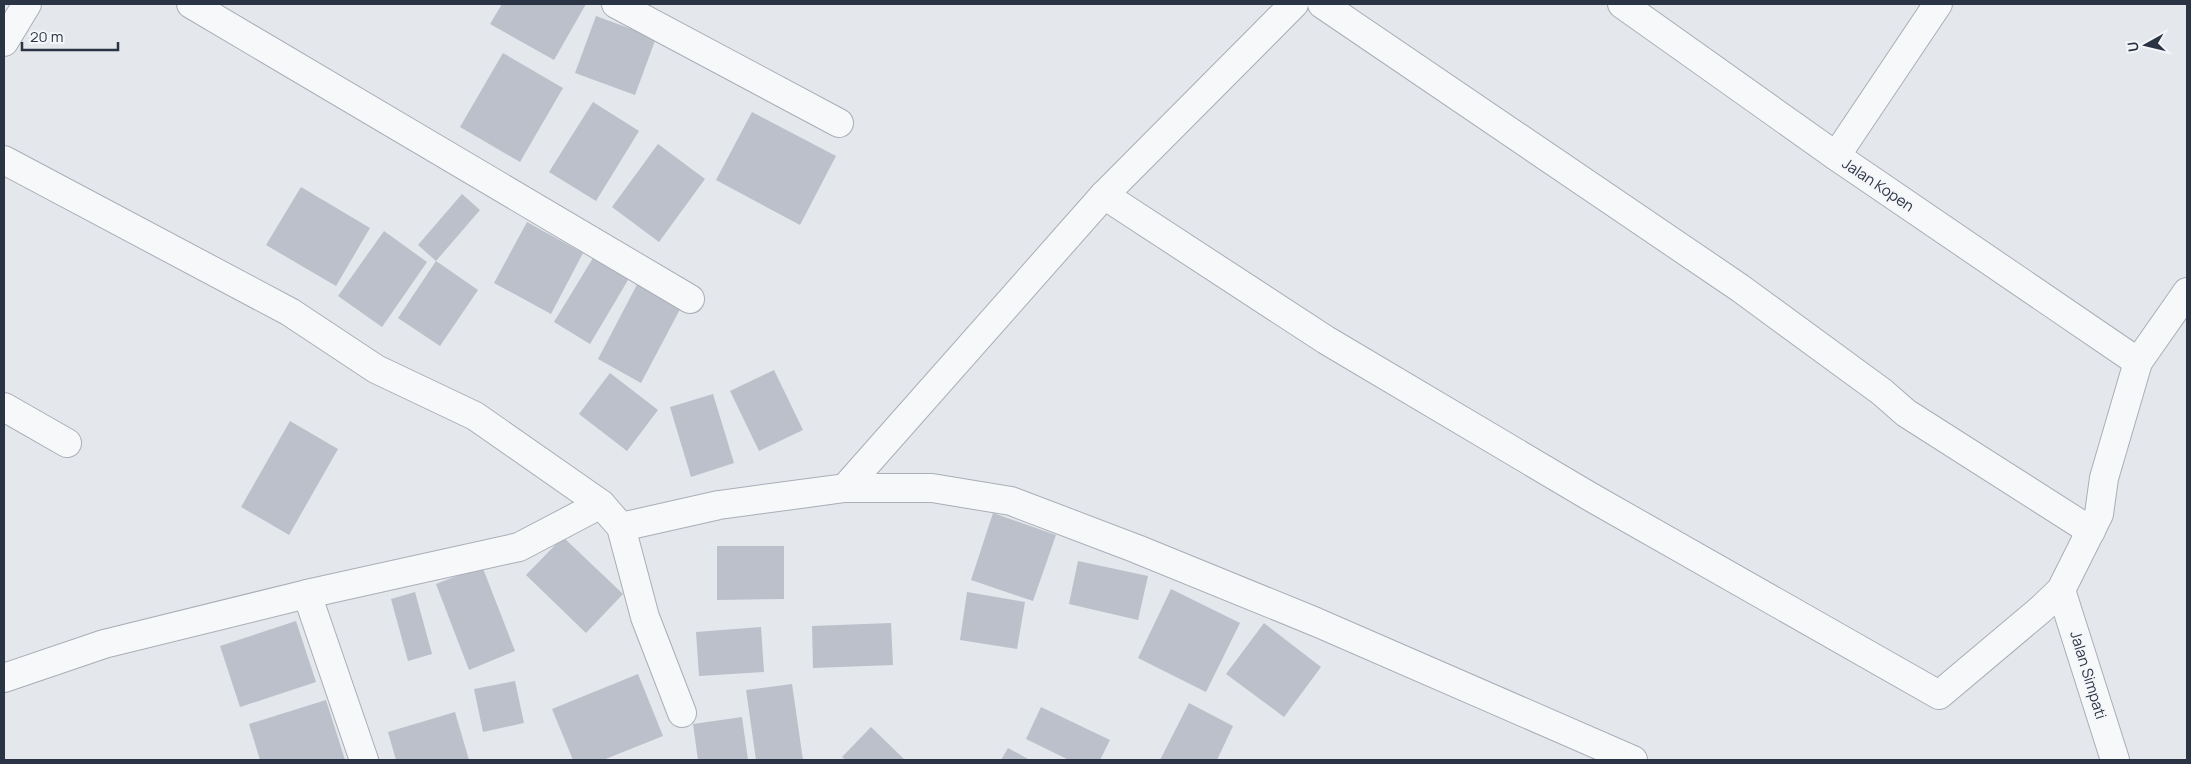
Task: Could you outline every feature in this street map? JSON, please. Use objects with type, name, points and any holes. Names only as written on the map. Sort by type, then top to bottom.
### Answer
[{"type":"street","points":[[4,42],[27,4]]},
{"type":"street","points":[[191,4],[690,299]]},
{"type":"street","points":[[616,4],[838,123]]},
{"type":"street","points":[[845,488],[1104,195],[1294,4]]},
{"type":"street","points":[[1322,4],[1740,288],[1882,392],[1906,412],[2091,531]]},
{"type":"street","name":"Jalan Kopen","points":[[1622,4],[1836,156],[2138,362]]},
{"type":"street","points":[[1836,156],[1938,4]]},
{"type":"street","points":[[4,160],[290,312],[376,368],[475,416],[601,504],[621,528],[645,617],[682,713]]},
{"type":"street","points":[[1104,195],[1334,345],[1589,496],[1939,695],[2032,617],[2061,590],[2099,514],[2104,478],[2138,362],[2179,321],[2187,292]]},
{"type":"street","points":[[4,406],[67,443]]},
{"type":"street","points":[[621,528],[719,505],[845,488],[932,488],[1011,501],[1137,549],[1316,622],[1633,760]]},
{"type":"street","points":[[4,678],[104,644],[307,594],[519,547],[601,504]]},
{"type":"street","name":"Jalan Simpati","points":[[2061,590],[2115,760]]},
{"type":"street","points":[[307,594],[364,760]]},
{"type":"building","points":[[502,4],[586,4],[554,60],[490,24]]},
{"type":"building","points":[[596,16],[656,38],[635,95],[575,73]]},
{"type":"building","points":[[503,53],[563,88],[520,162],[460,127]]},
{"type":"building","points":[[593,102],[639,131],[596,201],[549,172]]},
{"type":"building","points":[[752,112],[836,156],[800,225],[716,180]]},
{"type":"building","points":[[658,144],[705,179],[659,242],[612,207]]},
{"type":"building","points":[[301,187],[370,228],[336,286],[266,245]]},
{"type":"building","points":[[462,194],[480,210],[436,261],[418,245]]},
{"type":"building","points":[[527,222],[583,253],[551,314],[494,283]]},
{"type":"building","points":[[384,231],[427,262],[382,327],[338,296]]},
{"type":"building","points":[[596,253],[631,275],[590,344],[554,322]]},
{"type":"building","points":[[436,261],[478,290],[440,346],[398,318]]},
{"type":"building","points":[[642,275],[686,298],[641,383],[598,359]]},
{"type":"building","points":[[774,370],[803,430],[759,451],[730,391]]},
{"type":"building","points":[[610,373],[658,410],[627,451],[579,414]]},
{"type":"building","points":[[713,394],[734,463],[691,477],[670,407]]},
{"type":"building","points":[[290,421],[338,449],[289,535],[241,507]]},
{"type":"building","points":[[993,513],[1056,535],[1033,601],[971,580]]},
{"type":"building","points":[[563,537],[623,594],[586,633],[526,575]]},
{"type":"building","points":[[717,546],[784,546],[784,599],[717,600]]},
{"type":"building","points":[[1078,561],[1148,576],[1138,620],[1069,604]]},
{"type":"building","points":[[482,566],[515,651],[469,670],[436,584]]},
{"type":"building","points":[[1171,589],[1240,623],[1206,692],[1138,658]]},
{"type":"building","points":[[415,592],[432,654],[408,661],[391,599]]},
{"type":"building","points":[[967,592],[1025,602],[1017,649],[960,640]]},
{"type":"building","points":[[296,621],[316,682],[240,707],[220,646]]},
{"type":"building","points":[[891,623],[893,665],[813,668],[812,626]]},
{"type":"building","points":[[1264,623],[1321,667],[1284,717],[1226,674]]},
{"type":"building","points":[[761,627],[764,672],[699,676],[696,632]]},
{"type":"building","points":[[638,674],[663,736],[603,760],[573,760],[552,709]]},
{"type":"building","points":[[515,681],[524,723],[483,732],[474,689]]},
{"type":"building","points":[[792,684],[803,760],[756,760],[746,690]]},
{"type":"building","points":[[326,700],[345,760],[260,760],[249,724]]},
{"type":"building","points":[[1189,703],[1233,726],[1217,760],[1160,760]]},
{"type":"building","points":[[1041,707],[1110,740],[1100,760],[1069,760],[1026,739]]},
{"type":"building","points":[[455,712],[469,760],[396,760],[388,732]]},
{"type":"building","points":[[742,717],[748,760],[698,760],[693,724]]},
{"type":"building","points":[[871,727],[905,760],[846,760],[842,757]]},
{"type":"building","points":[[1008,748],[1030,760],[1001,760]]}]
